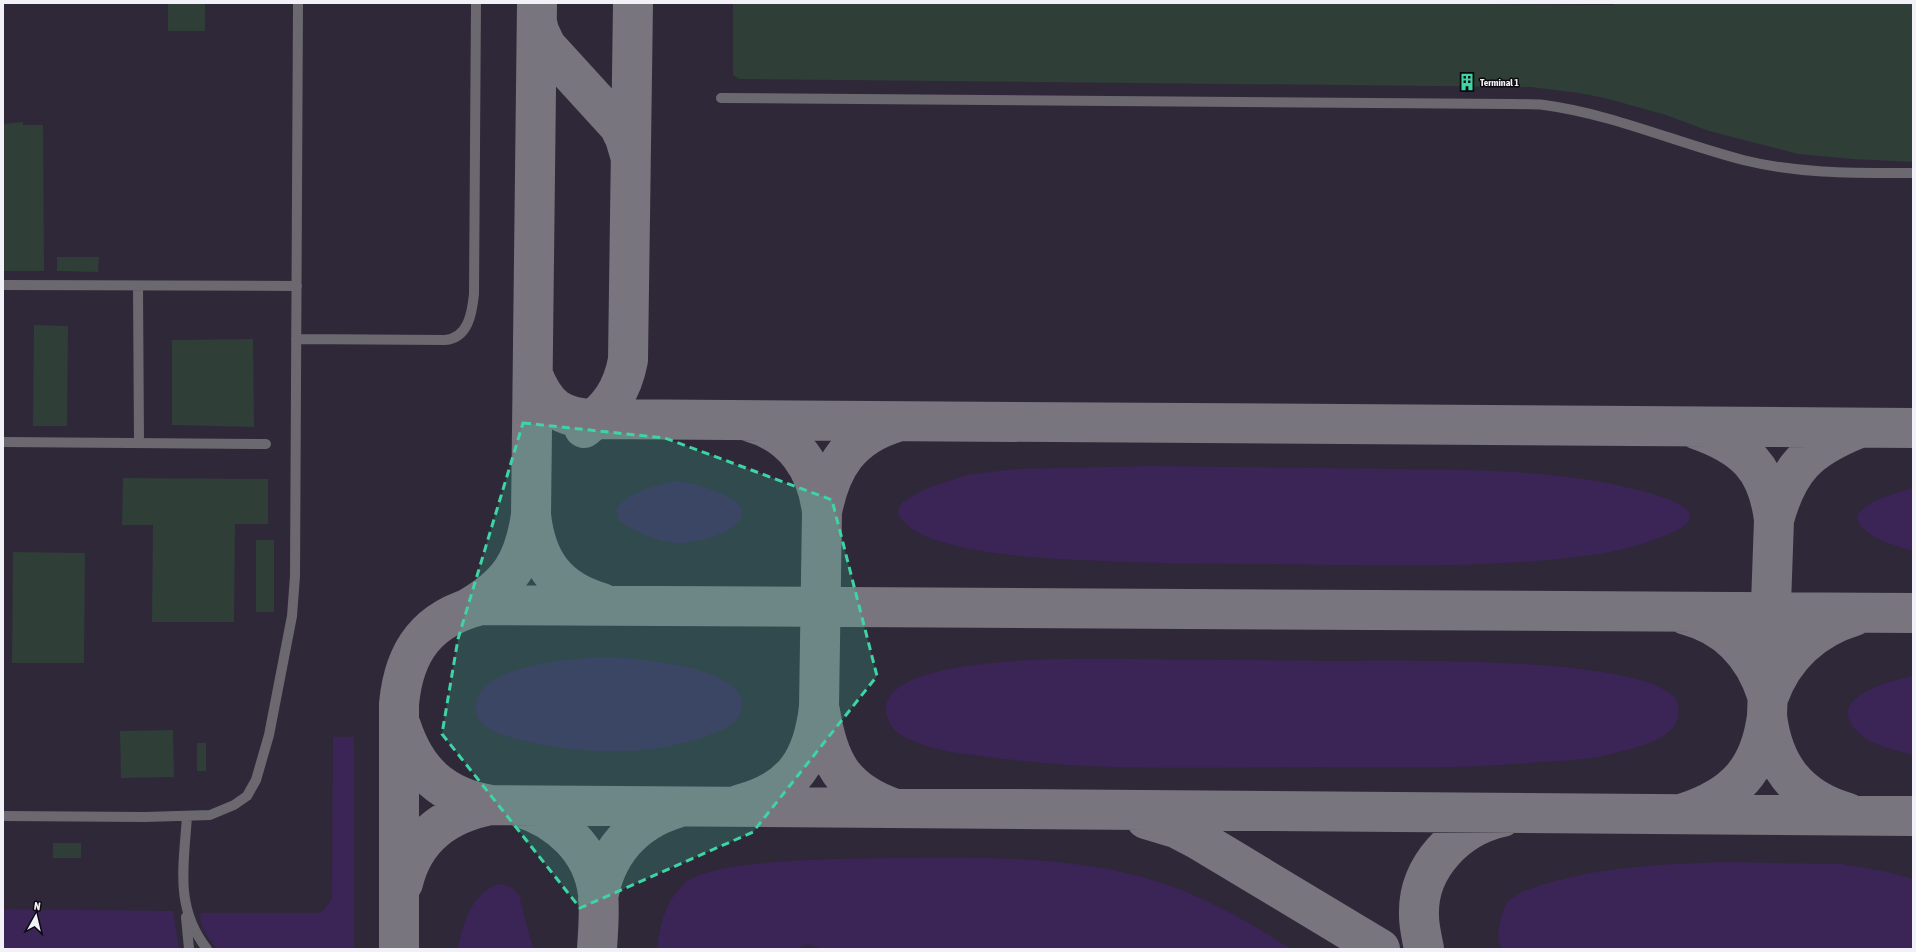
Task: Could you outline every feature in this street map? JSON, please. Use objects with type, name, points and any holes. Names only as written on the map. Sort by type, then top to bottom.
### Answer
[{"type":"lane","points":[[3,816],[210,815],[221,812],[247,796],[256,780],[270,735],[292,616],[295,576],[298,3]]},
{"type":"lane","points":[[296,339],[445,340],[454,339],[464,330],[470,315],[474,294],[476,3]]},
{"type":"lane","points":[[721,98],[1544,105],[1607,119],[1685,144],[1766,165],[1817,171],[1913,173]]},
{"type":"lane","points":[[3,285],[297,286]]},
{"type":"lane","points":[[138,286],[139,443]]},
{"type":"lane","points":[[3,442],[266,444]]},
{"type":"lane","points":[[187,816],[184,878],[189,949]]},
{"type":"lane","points":[[185,905],[192,925],[207,949]]},
{"type":"highlighted area","points":[[523,423],[665,438],[832,500],[877,676],[753,832],[580,908],[442,734],[458,639]]},
{"type":"shaded area","points":[[3,3],[1913,3],[1913,949],[3,949]]},
{"type":"shaded area","points":[[1152,466],[1462,470],[1557,476],[1619,485],[1659,496],[1685,508],[1689,514],[1689,520],[1683,526],[1671,533],[1635,546],[1599,554],[1557,559],[1432,565],[1195,564],[1064,559],[1017,556],[987,552],[940,542],[910,527],[898,515],[899,506],[903,502],[925,489],[966,475],[1016,469]]},
{"type":"shaded area","points":[[677,481],[713,490],[731,498],[738,503],[741,508],[741,516],[737,523],[729,530],[706,539],[694,542],[676,543],[653,538],[632,529],[619,521],[616,510],[620,504],[627,499],[643,490]]},
{"type":"shaded area","points":[[1913,488],[1913,551],[1880,540],[1865,530],[1860,524],[1857,517],[1860,511],[1866,506],[1881,498]]},
{"type":"shaded area","points":[[597,657],[660,662],[686,667],[710,674],[729,684],[741,696],[741,712],[739,717],[736,721],[722,730],[685,743],[641,750],[597,751],[553,746],[503,735],[485,726],[476,714],[476,702],[483,690],[494,680],[510,672],[547,663]]},
{"type":"shaded area","points":[[1128,659],[1454,661],[1562,667],[1610,673],[1648,683],[1675,698],[1678,704],[1678,714],[1673,728],[1665,735],[1631,749],[1598,757],[1511,765],[1423,768],[1148,768],[1029,762],[959,753],[928,746],[898,733],[890,724],[887,716],[891,695],[912,680],[946,670],[1031,660]]},
{"type":"shaded area","points":[[1913,676],[1913,755],[1884,747],[1864,737],[1849,721],[1848,710],[1853,701],[1863,693],[1890,682]]},
{"type":"shaded area","points":[[333,737],[354,737],[354,949],[217,949],[203,928],[200,913],[321,913],[332,899]]},
{"type":"shaded area","points":[[995,858],[1062,862],[1129,874],[1162,883],[1196,896],[1244,921],[1291,949],[820,949],[809,945],[797,949],[657,949],[662,922],[668,905],[678,890],[685,883],[700,875],[752,864],[816,860]]},
{"type":"shaded area","points":[[1727,862],[1841,864],[1888,872],[1913,879],[1913,949],[1502,949],[1500,946],[1498,936],[1505,906],[1509,900],[1529,889],[1570,877],[1614,869],[1659,865]]},
{"type":"shaded area","points":[[499,884],[511,887],[519,895],[533,949],[458,949],[462,929],[470,910],[482,894]]},
{"type":"shaded area","points":[[3,909],[173,911],[179,949],[3,949]]},
{"type":"building","points":[[168,3],[205,3],[205,31],[168,31]]},
{"type":"building","name":"Terminal 1","points":[[733,3],[1348,3],[1613,5],[1614,3],[1913,3],[1913,162],[1852,159],[1798,154],[1709,131],[1666,115],[1605,98],[1531,87],[739,79],[733,75]]},
{"type":"building","points":[[23,122],[23,125],[43,125],[44,271],[3,271],[3,124]]},
{"type":"building","points":[[57,257],[99,257],[98,272],[57,271]]},
{"type":"building","points":[[34,325],[68,326],[67,426],[33,426]]},
{"type":"building","points":[[253,339],[254,427],[172,425],[172,340]]},
{"type":"building","points":[[123,478],[268,479],[268,524],[235,524],[234,622],[152,622],[153,525],[122,525]]},
{"type":"building","points":[[256,540],[274,540],[274,612],[256,612]]},
{"type":"building","points":[[13,552],[85,553],[84,663],[12,663]]},
{"type":"building","points":[[173,730],[174,777],[121,778],[120,731]]},
{"type":"building","points":[[197,743],[206,743],[206,771],[197,771]]},
{"type":"building","points":[[53,843],[81,843],[81,858],[53,858]]},
{"type":"taxiway","points":[[467,609],[494,591],[512,571],[519,560],[524,547],[531,515],[537,3]]},
{"type":"taxiway","points":[[584,428],[601,413],[613,398],[622,381],[628,360],[633,3]]},
{"type":"taxiway","points":[[537,22],[539,31],[546,46],[619,126],[625,138],[630,155]]},
{"type":"taxiway","points":[[533,375],[543,395],[556,409],[572,416],[595,419],[1913,428]]},
{"type":"taxiway","points":[[741,804],[759,798],[775,790],[798,770],[806,757],[812,742],[819,707],[822,512],[819,496],[815,481],[809,468],[801,455],[791,444],[766,428],[750,422]]},
{"type":"taxiway","points":[[822,512],[831,480],[845,455],[855,444],[867,436],[881,428],[897,422]]},
{"type":"taxiway","points":[[1684,813],[1718,798],[1731,789],[1751,766],[1764,735],[1767,716],[1774,520],[1771,502],[1766,486],[1760,473],[1751,461],[1728,443],[1696,429]]},
{"type":"taxiway","points":[[1774,520],[1786,487],[1802,462],[1825,444],[1857,429]]},
{"type":"taxiway","points":[[531,515],[538,546],[551,571],[561,582],[572,590],[602,603]]},
{"type":"taxiway","points":[[399,949],[399,704],[406,668],[413,652],[422,639],[433,628],[447,618],[481,605],[1913,613]]},
{"type":"taxiway","points":[[1686,615],[1715,627],[1737,644],[1755,667],[1767,695]]},
{"type":"taxiway","points":[[1769,696],[1783,668],[1802,646],[1813,636],[1826,628],[1839,621],[1854,616]]},
{"type":"taxiway","points":[[820,711],[823,729],[828,745],[840,772],[861,792],[876,801],[893,808]]},
{"type":"taxiway","points":[[1767,716],[1770,734],[1775,750],[1782,765],[1791,778],[1815,799],[1830,807],[1848,813]]},
{"type":"taxiway","points":[[401,726],[415,757],[423,769],[434,780],[445,789],[459,796],[491,805],[1913,816]]},
{"type":"taxiway","points":[[403,883],[408,867],[415,853],[424,840],[434,830],[460,815],[491,805]]},
{"type":"taxiway","points":[[519,807],[548,819],[560,828],[572,838],[589,864],[595,878],[598,894],[599,915],[597,949]]},
{"type":"taxiway","points":[[598,899],[607,868],[614,854],[624,842],[647,821],[677,808]]},
{"type":"taxiway","points":[[1424,949],[1419,920],[1420,898],[1425,881],[1433,866],[1443,852],[1455,840],[1485,822],[1502,817]]},
{"type":"taxiway","points":[[1146,819],[1176,828],[1199,840],[1380,949]]},
{"type":"place","name":"Terminal 1","points":[[1467,82]]}]
